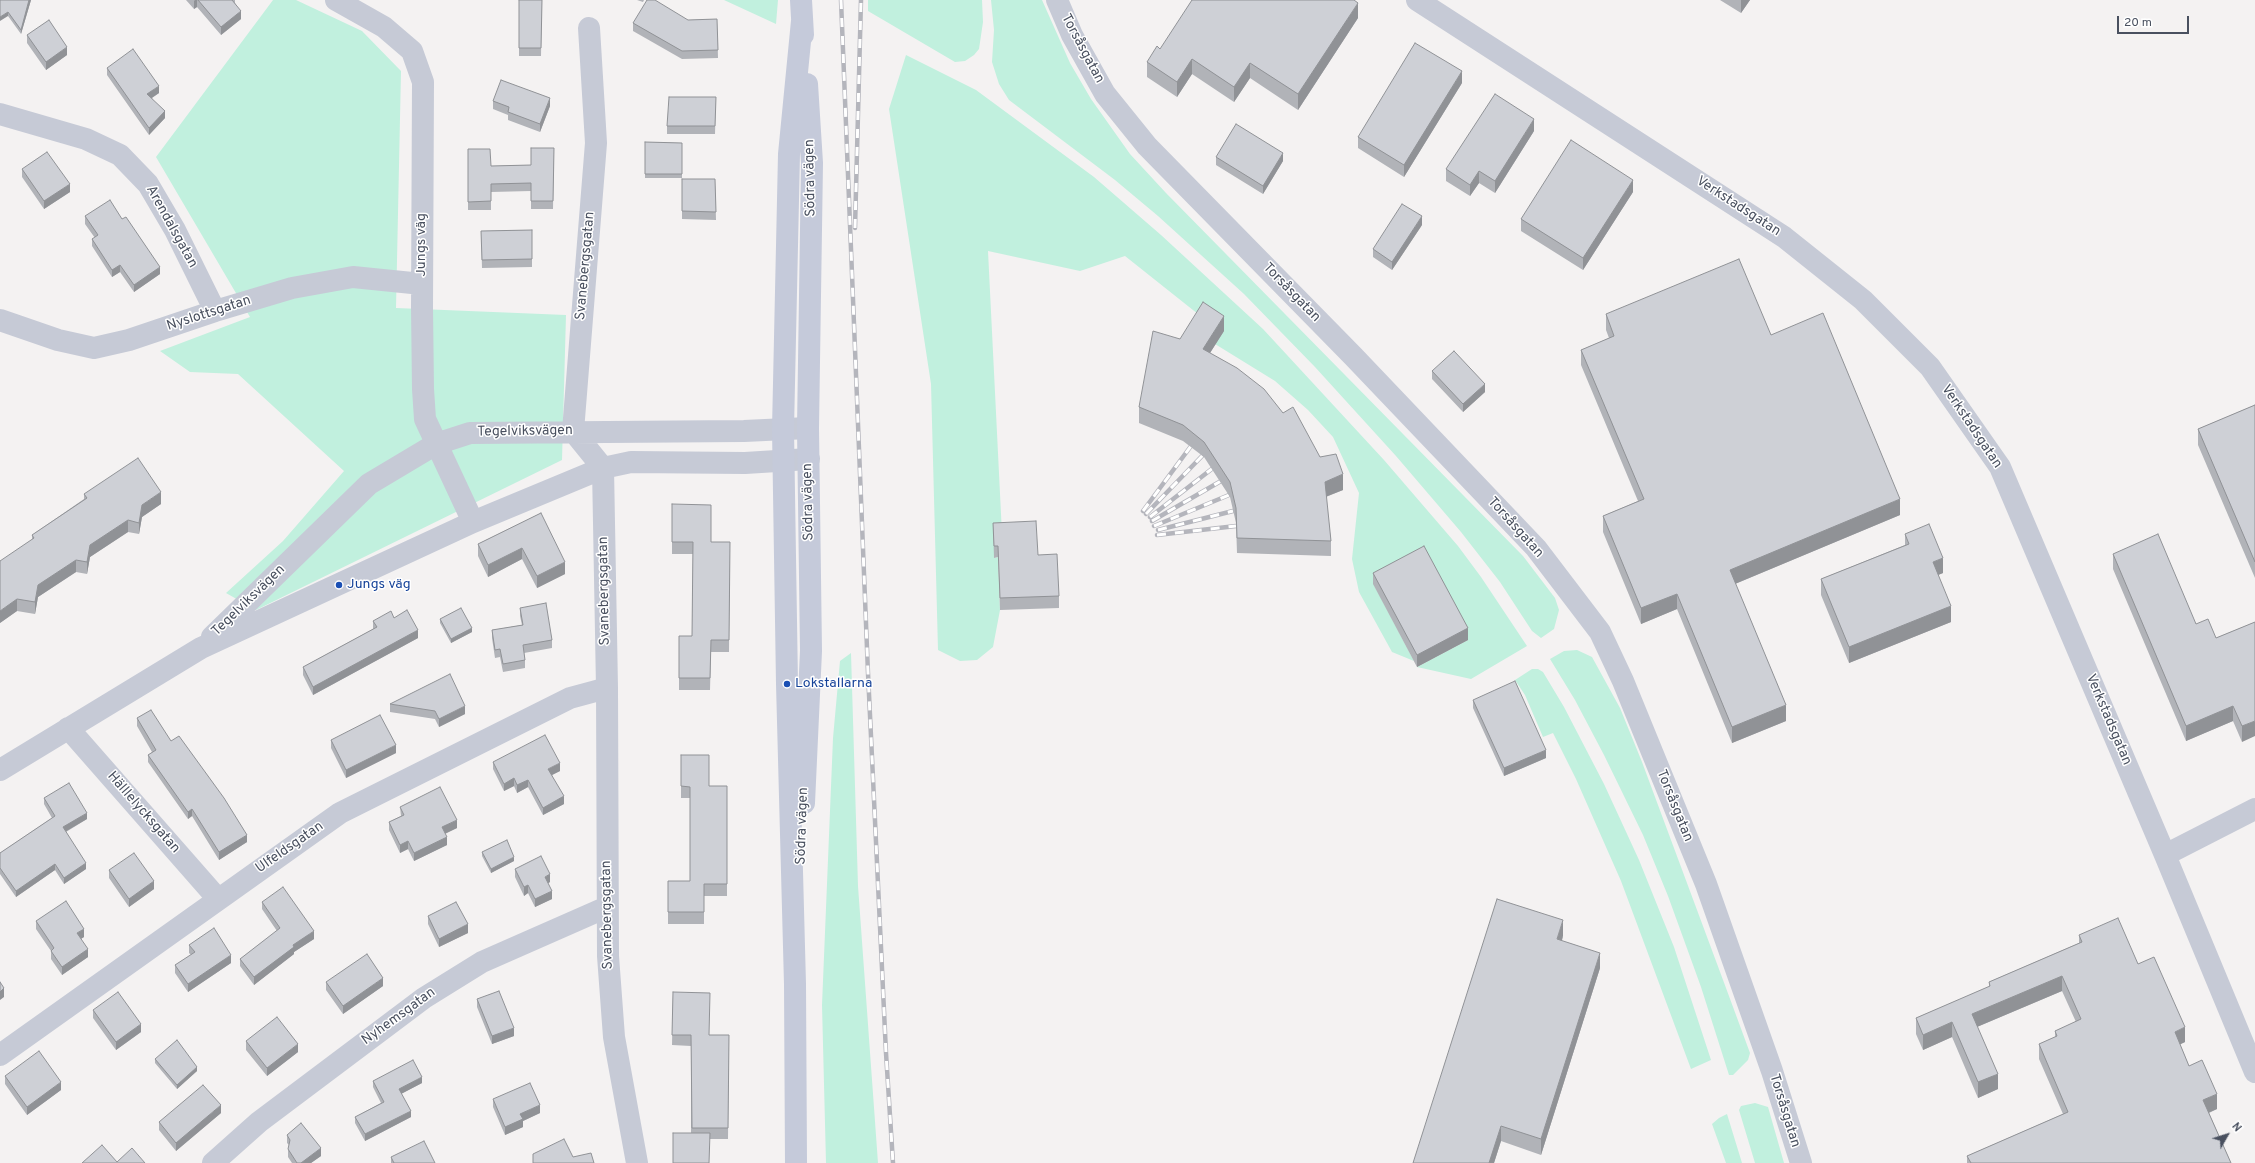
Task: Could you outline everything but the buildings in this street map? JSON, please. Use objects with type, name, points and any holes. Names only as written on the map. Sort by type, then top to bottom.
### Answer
[{"type":"main road","name":"Södra vägen","points":[[795,984],[811,651],[808,428],[812,163],[801,10]]},
{"type":"main road","name":"Södra vägen","points":[[796,1163],[795,984],[784,429],[789,154],[801,10]]},
{"type":"street","name":"Jungs väg","points":[[336,0],[384,27],[412,52],[423,82],[422,284],[423,389],[425,419],[473,522]]},
{"type":"street","name":"Torsåsgatan","points":[[1057,0],[1072,35],[1105,94],[1147,146],[1353,356],[1530,543],[1600,632],[1623,681],[1706,884],[1772,1071],[1801,1163]]},
{"type":"street","name":"Verkstadsgatan","points":[[1417,0],[1784,237],[1863,300],[1930,367],[2000,467],[2165,855],[2255,1072]]},
{"type":"street","name":"Svanebergsgatan","points":[[573,431],[596,143],[589,28]]},
{"type":"street","name":"Arendalsgatan","points":[[0,114],[86,139],[120,155],[148,184],[175,230],[215,311]]},
{"type":"street","name":"Nyslottsgatan","points":[[0,320],[58,340],[94,348],[129,340],[215,311],[292,288],[353,277],[422,284]]},
{"type":"street","name":"Tegelviksvägen","points":[[201,648],[369,484],[436,444],[470,433],[573,431],[744,431],[808,428]]},
{"type":"street","points":[[573,431],[603,468]]},
{"type":"street","name":"Tegelviksvägen","points":[[0,770],[201,648],[473,522],[603,468],[631,462],[745,463],[809,459]]},
{"type":"street","name":"Svanebergsgatan","points":[[603,468],[607,688],[608,956],[614,1037],[637,1163]]},
{"type":"street","name":"Ulfeldsgatan","points":[[0,1055],[340,813],[570,698],[607,688]]},
{"type":"street","name":"Hälllelycksgatan","points":[[68,728],[218,899]]},
{"type":"street","points":[[2165,855],[2255,809]]},
{"type":"street","name":"Nyhemsgatan","points":[[213,1163],[259,1122],[424,998],[482,962],[607,907]]},
{"type":"green space","points":[[273,0],[296,0],[362,31],[401,71],[396,308],[566,315],[562,460],[256,610],[226,593],[283,541],[344,471],[238,374],[190,372],[160,351],[250,317],[156,157]]},
{"type":"green space","points":[[724,0],[778,0],[776,24]]},
{"type":"green space","points":[[868,0],[982,0],[983,22],[979,49],[974,55],[965,61],[955,62],[868,11]]},
{"type":"green space","points":[[991,0],[1042,0],[1070,63],[1091,99],[1130,154],[1166,193],[1523,556],[1555,598],[1559,610],[1554,629],[1541,638],[1532,631],[1500,582],[1461,532],[1396,456],[1315,367],[1244,294],[1158,216],[1115,180],[1009,100],[999,84],[992,62],[994,30]]},
{"type":"green space","points":[[906,55],[976,90],[1094,177],[1161,235],[1263,329],[1384,460],[1458,546],[1481,577],[1527,646],[1471,679],[1417,667],[1468,640],[1374,585],[1414,661],[1392,652],[1359,592],[1352,559],[1359,493],[1333,437],[1308,410],[1275,381],[1215,344],[1203,318],[1125,256],[1080,271],[988,251],[1002,534],[994,558],[998,557],[1000,610],[993,647],[977,660],[960,661],[938,650],[931,384],[889,109]]},
{"type":"green space","points":[[1577,650],[1592,657],[1620,708],[1642,762],[1750,1053],[1748,1060],[1733,1075],[1729,1075],[1701,987],[1668,896],[1643,835],[1575,700],[1550,659],[1564,651]]},
{"type":"green space","points":[[851,653],[858,886],[878,1163],[826,1163],[822,1005],[833,738],[840,661]]},
{"type":"green space","points":[[1532,669],[1538,669],[1543,672],[1564,707],[1604,784],[1639,860],[1674,947],[1711,1060],[1691,1069],[1621,881],[1576,779],[1553,733],[1543,737],[1525,695],[1515,680]]},
{"type":"green space","points":[[1755,1103],[1768,1107],[1784,1163],[1755,1163],[1739,1110],[1741,1106]]},
{"type":"green space","points":[[1727,1114],[1742,1163],[1726,1163],[1712,1124]]},
{"type":"railway","points":[[841,0],[868,673],[886,1053],[893,1163]]},
{"type":"railway","points":[[855,228],[861,0]]},
{"type":"railway","points":[[1143,511],[1191,446]]},
{"type":"railway","points":[[1146,514],[1203,455]]},
{"type":"railway","points":[[1150,517],[1213,468]]},
{"type":"railway","points":[[1152,521],[1221,481]]},
{"type":"railway","points":[[1154,526],[1229,495]]},
{"type":"railway","points":[[1158,530],[1233,511]]},
{"type":"railway","points":[[1157,535],[1236,526]]},
{"type":"place","name":"Jungs väg","points":[[339,585]]},
{"type":"place","name":"Lokstallarna","points":[[787,684]]}]
